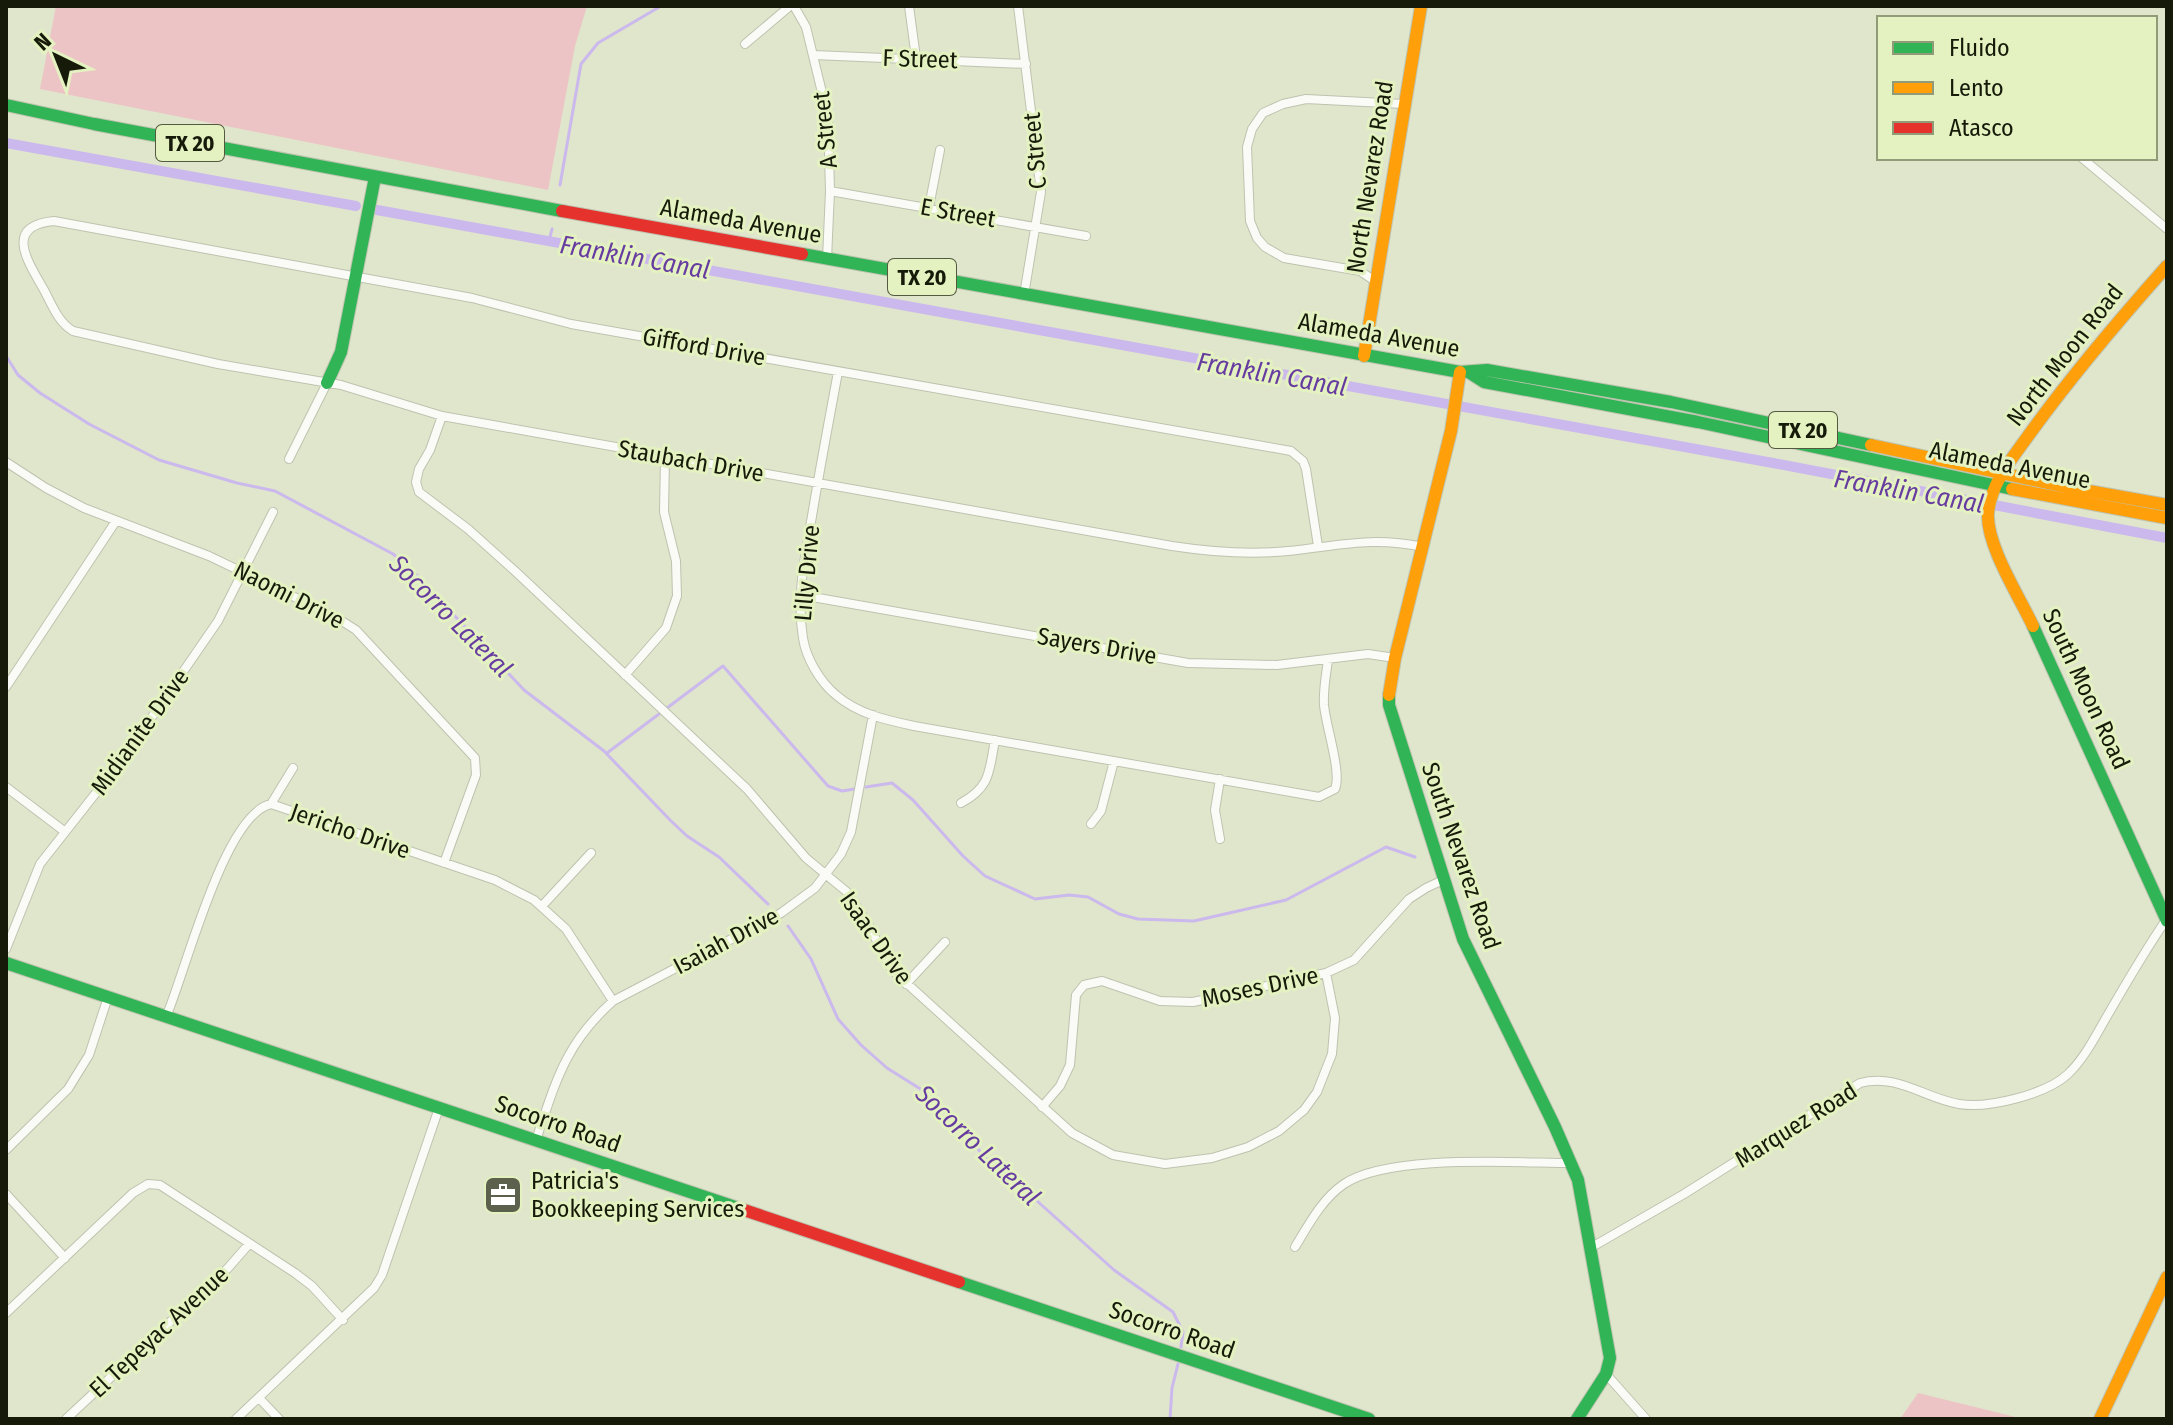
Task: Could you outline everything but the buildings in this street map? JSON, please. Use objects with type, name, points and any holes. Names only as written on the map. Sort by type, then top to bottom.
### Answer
[{"type":"main road","name":"North Nevarez Road","points":[[1364,356],[1421,6]]},
{"type":"main road","name":"Alameda Avenue","points":[[6,105],[375,177],[1364,356],[1698,422],[1994,490],[2167,518]]},
{"type":"main road","points":[[327,383],[341,352],[375,177]]},
{"type":"main road","name":"North Moon Road","points":[[2002,473],[2099,343],[2167,266]]},
{"type":"main road","name":"Alameda Avenue","points":[[1463,376],[1487,370],[1671,402],[2167,505]]},
{"type":"main road","name":"South Nevarez Road","points":[[1463,376],[1390,682],[1392,717],[1470,955],[1572,1163],[1581,1191],[1609,1350],[1606,1374]]},
{"type":"main road","name":"South Moon Road","points":[[2002,473],[1988,515],[1993,542],[2167,921]]},
{"type":"main road","name":"Socorro Road","points":[[6,963],[1369,1419]]},
{"type":"main road","points":[[2100,1419],[2167,1277]]},
{"type":"main road","points":[[1577,1419],[1606,1374]]},
{"type":"street","points":[[745,44],[792,6]]},
{"type":"street","name":"A Street","points":[[792,6],[804,21],[828,117],[830,191],[827,259]]},
{"type":"street","points":[[909,6],[916,58]]},
{"type":"street","name":"C Street","points":[[1018,6],[1040,179],[1024,295]]},
{"type":"street","name":"F Street","points":[[814,55],[1026,64]]},
{"type":"street","points":[[1375,281],[1360,271],[1284,258],[1265,247],[1257,238],[1250,221],[1249,138],[1263,113],[1293,101],[1404,104]]},
{"type":"street","points":[[929,207],[940,150]]},
{"type":"street","points":[[2084,160],[2167,229]]},
{"type":"street","name":"E Street","points":[[830,191],[1086,236]]},
{"type":"street","name":"Gifford Drive","points":[[24,237],[31,228],[42,222],[54,221],[487,301],[571,324],[1291,451],[1303,461],[1306,469],[1318,546]]},
{"type":"street","name":"Staubach Drive","points":[[24,237],[25,257],[60,320],[73,331],[218,364],[327,383],[442,416],[1227,554],[1291,551],[1358,541],[1423,547]]},
{"type":"street","name":"Lilly Drive","points":[[838,372],[817,483],[801,595],[805,646],[819,676],[835,695],[851,707],[893,722],[1309,797],[1326,795],[1335,789],[1338,775],[1323,701],[1328,660]]},
{"type":"street","points":[[289,459],[327,383]]},
{"type":"street","name":"Isaac Drive","points":[[442,416],[416,477],[419,492],[468,529],[747,789],[806,858],[856,904],[892,970],[1062,1126],[1084,1140],[1113,1155],[1135,1160],[1186,1163],[1248,1147],[1279,1131],[1304,1110],[1320,1086],[1332,1054],[1335,1018],[1326,973]]},
{"type":"street","points":[[625,675],[666,628],[677,596],[676,561],[664,512],[665,457]]},
{"type":"street","name":"Naomi Drive","points":[[6,462],[46,488],[116,521],[244,572],[356,630],[472,753],[476,775],[444,863]]},
{"type":"street","name":"Midianite Drive","points":[[6,949],[40,864],[125,756],[218,621],[273,512]]},
{"type":"street","points":[[6,687],[116,521]]},
{"type":"street","name":"Sayers Drive","points":[[801,595],[1188,663],[1277,665],[1368,654],[1395,658]]},
{"type":"street","name":"Isaiah Drive","points":[[536,1140],[565,1060],[585,1028],[613,1001],[781,913],[799,902],[826,874],[841,854],[851,832],[873,715]]},
{"type":"street","points":[[961,803],[983,788],[995,740]]},
{"type":"street","points":[[1091,824],[1101,811],[1114,761]]},
{"type":"street","points":[[271,804],[293,768]]},
{"type":"street","points":[[1220,779],[1215,810],[1220,839]]},
{"type":"street","points":[[6,787],[64,831]]},
{"type":"street","name":"Jericho Drive","points":[[166,1017],[221,863],[255,812],[271,804],[495,880],[542,906],[571,935],[613,1001]]},
{"type":"street","points":[[542,906],[591,853]]},
{"type":"street","name":"Moses Drive","points":[[1042,1107],[1060,1086],[1070,1065],[1076,995],[1081,988],[1102,981],[1160,1001],[1200,1002],[1326,973],[1354,960],[1409,899],[1443,880]]},
{"type":"street","name":"Marquez Road","points":[[1592,1247],[1684,1194],[1860,1083],[1883,1079],[1902,1083],[1952,1103],[1974,1106],[2002,1102],[2063,1079],[2098,1033],[2167,921]]},
{"type":"street","points":[[906,984],[945,942]]},
{"type":"street","points":[[6,1150],[68,1089],[89,1055],[108,997]]},
{"type":"street","points":[[236,1419],[367,1298],[382,1275],[439,1108]]},
{"type":"street","points":[[1295,1247],[1334,1191],[1347,1182],[1368,1175],[1403,1166],[1437,1163],[1572,1163]]},
{"type":"street","points":[[6,1313],[133,1193],[151,1183],[160,1185],[312,1286],[343,1320]]},
{"type":"street","points":[[6,1194],[65,1258]]},
{"type":"street","name":"El Tepeyac Avenue","points":[[66,1419],[228,1268],[249,1244]]},
{"type":"street","points":[[1606,1374],[1646,1419]]},
{"type":"street","points":[[259,1398],[279,1419]]},
{"type":"shaded area","points":[[56,6],[587,6],[575,46],[548,190],[40,89]]},
{"type":"shaded area","points":[[1918,1393],[2024,1419],[1900,1419]]},
{"type":"waterway","points":[[560,185],[581,64],[598,43],[661,6]]},
{"type":"waterway","name":"Franklin Canal","points":[[6,143],[356,206]]},
{"type":"waterway","name":"Franklin Canal","points":[[377,210],[1773,463],[2167,538]]},
{"type":"waterway","points":[[549,241],[552,229]]},
{"type":"waterway","name":"Socorro Lateral","points":[[6,356],[18,375],[40,393],[89,424],[159,460],[275,491],[393,554],[410,568],[524,690],[604,751],[687,836],[719,857],[768,904]]},
{"type":"waterway","points":[[607,753],[723,666],[828,786],[842,791],[855,789]]},
{"type":"waterway","points":[[866,787],[892,783],[913,800],[985,876],[1035,899],[1069,895],[1088,897],[1119,914],[1138,919],[1194,921],[1286,900],[1386,847],[1415,857]]},
{"type":"waterway","name":"Socorro Lateral","points":[[788,926],[811,959],[838,1019],[861,1045],[887,1068],[930,1095],[953,1116],[985,1158],[1114,1270],[1173,1312],[1183,1332],[1181,1347]]},
{"type":"waterway","name":"Socorro Lateral","points":[[1170,1419],[1172,1388],[1178,1364]]},
{"type":"traffic: fast","points":[[6,105],[562,211]]},
{"type":"traffic: fast","points":[[327,383],[341,352],[375,177]]},
{"type":"traffic: fast","points":[[802,254],[1460,372],[1487,370],[1671,402],[1871,445]]},
{"type":"traffic: fast","points":[[1470,373],[1484,382],[1698,422],[2012,489]]},
{"type":"traffic: fast","points":[[2033,626],[2167,921]]},
{"type":"traffic: fast","points":[[1389,695],[1389,705],[1463,939],[1578,1180],[1610,1358],[1606,1374],[1577,1419]]},
{"type":"traffic: fast","points":[[6,963],[741,1209]]},
{"type":"traffic: fast","points":[[959,1282],[1369,1419]]},
{"type":"traffic: slow","points":[[1364,356],[1421,6]]},
{"type":"traffic: slow","points":[[2033,626],[1992,540],[1988,513],[1998,480],[2063,389],[2167,266]]},
{"type":"traffic: slow","points":[[1389,695],[1395,658],[1451,431],[1460,372]]},
{"type":"traffic: slow","points":[[1871,445],[2066,487],[2167,505]]},
{"type":"traffic: slow","points":[[2012,489],[2167,518]]},
{"type":"traffic: slow","points":[[2100,1419],[2167,1277]]},
{"type":"traffic: jam","points":[[562,211],[802,254]]},
{"type":"traffic: jam","points":[[741,1209],[959,1282]]},
{"type":"place","name":"Patricia's Bookkeeping Services","points":[[503,1195]]}]
